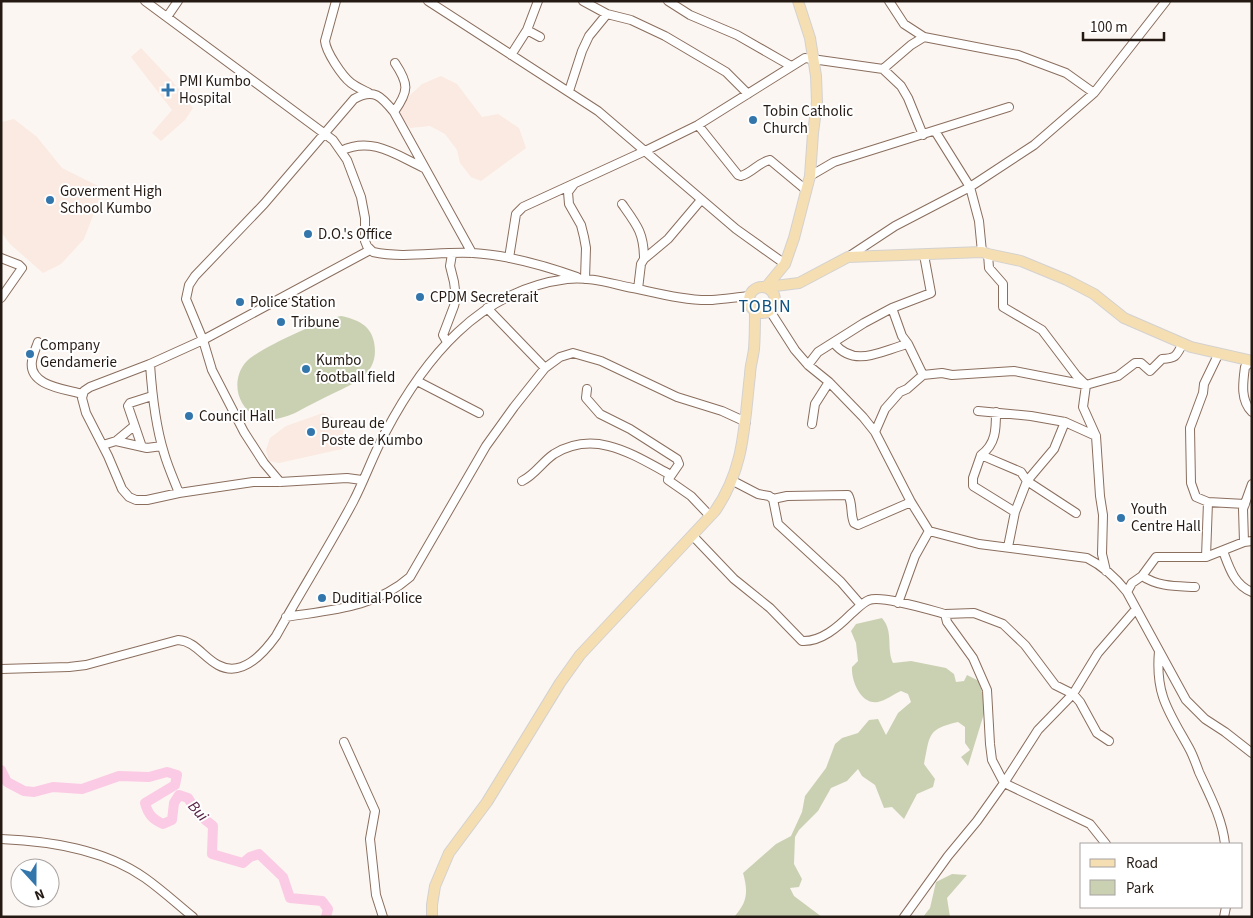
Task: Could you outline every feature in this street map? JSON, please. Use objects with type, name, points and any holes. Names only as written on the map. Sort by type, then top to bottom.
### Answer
[{"type":"main road","points":[[766,287],[785,264],[794,238],[810,176],[817,102],[814,60],[798,1]]},
{"type":"main road","points":[[432,917],[435,886],[449,852],[487,802],[560,683],[580,655],[710,516],[724,498],[740,456],[746,422],[754,347],[755,311],[750,304],[750,296],[756,288],[799,283],[848,257],[985,253],[1021,261],[1067,280],[1094,294],[1124,318],[1191,347],[1252,361]]},
{"type":"main road","points":[[755,311],[762,313],[770,311],[774,305],[776,298],[773,292],[766,287]]},
{"type":"street","points":[[145,1],[325,133],[350,164],[362,202],[365,218],[365,241],[370,250],[377,253],[438,255],[472,253],[544,265],[582,278],[670,295],[711,300],[750,296]]},
{"type":"street","points":[[167,17],[178,1]]},
{"type":"street","points":[[336,1],[325,41],[329,54],[351,83],[384,100],[394,112],[472,253]]},
{"type":"street","points":[[428,1],[598,111],[736,229],[785,264]]},
{"type":"street","points":[[512,55],[527,30],[538,1]]},
{"type":"street","points":[[583,1],[607,14],[631,20],[665,36],[726,72],[748,94]]},
{"type":"street","points":[[668,1],[690,15],[737,34],[790,66]]},
{"type":"street","points":[[888,1],[904,24],[924,37],[1018,55],[1066,73],[1094,93]]},
{"type":"street","points":[[848,257],[895,226],[970,188],[1034,145],[1094,93],[1166,1]]},
{"type":"street","points":[[569,91],[589,36],[607,14]]},
{"type":"street","points":[[527,30],[540,37]]},
{"type":"street","points":[[884,69],[910,45],[924,37]]},
{"type":"street","points":[[510,258],[511,239],[519,210],[542,197],[698,125],[805,58],[884,69],[901,86],[923,135]]},
{"type":"street","points":[[394,112],[406,92],[406,83],[395,63]]},
{"type":"street","points":[[351,83],[354,99]]},
{"type":"street","points":[[280,482],[244,432],[212,370],[203,340],[186,299],[189,285],[264,204],[354,99],[369,93]]},
{"type":"street","points":[[810,176],[834,162],[935,132],[971,118],[1009,107]]},
{"type":"street","points":[[698,125],[738,175],[745,175],[766,160],[770,160],[806,190]]},
{"type":"street","points":[[935,132],[970,188],[989,268],[1002,284],[1003,307],[1042,330],[1076,375],[1086,385]]},
{"type":"street","points":[[341,151],[352,146],[366,144],[385,149],[424,168]]},
{"type":"street","points":[[576,182],[568,192],[569,204],[582,225],[586,248],[582,278]]},
{"type":"street","points":[[638,289],[640,264],[668,240],[701,200]]},
{"type":"street","points":[[622,204],[638,227],[644,248],[644,259]]},
{"type":"street","points":[[362,480],[340,478],[253,482],[179,493],[147,500],[136,500],[129,497],[122,489],[103,445],[86,413],[82,402],[82,394],[90,387],[150,364],[203,340],[370,250]]},
{"type":"street","points":[[447,342],[443,335],[456,298],[450,266],[452,254]]},
{"type":"street","points":[[438,255],[450,266]]},
{"type":"street","points":[[808,365],[818,352],[864,322],[892,308],[931,293],[924,255]]},
{"type":"street","points":[[1,258],[22,268],[1,298]]},
{"type":"street","points":[[1,670],[86,665],[178,640],[189,643],[217,665],[231,669],[258,658],[267,648],[330,544],[399,407],[447,342],[467,322],[502,299],[524,289],[551,282],[582,278]]},
{"type":"street","points":[[487,308],[545,368]]},
{"type":"street","points":[[892,308],[902,336],[923,375]]},
{"type":"street","points":[[770,311],[795,350],[808,365],[829,382],[875,432],[929,531],[979,544],[1008,546],[1087,558],[1098,564],[1117,580],[1127,592],[1179,689],[1194,709],[1252,754]]},
{"type":"street","points":[[38,342],[32,361],[32,371],[35,376],[49,385],[82,394]]},
{"type":"street","points":[[834,342],[841,351],[856,356],[868,356],[908,344]]},
{"type":"street","points":[[875,432],[886,409],[900,392],[907,389],[923,375],[1014,371],[1086,385],[1118,376],[1138,363],[1150,371],[1162,359],[1169,360],[1175,357],[1183,343]]},
{"type":"street","points":[[286,617],[348,607],[382,597],[398,588],[410,578],[486,446],[545,368],[560,357],[573,353],[601,361],[677,397],[722,411],[746,422]]},
{"type":"street","points":[[1219,353],[1204,384],[1203,393],[1190,428],[1191,483],[1196,497],[1208,502],[1244,504]]},
{"type":"street","points":[[1252,361],[1244,367],[1243,383],[1245,402],[1252,412]]},
{"type":"street","points":[[150,364],[152,396],[162,446],[179,493]]},
{"type":"street","points":[[417,381],[479,413]]},
{"type":"street","points":[[812,424],[816,404],[829,382]]},
{"type":"street","points":[[1086,385],[1083,406],[1096,436],[1103,516],[1102,554],[1106,571]]},
{"type":"street","points":[[587,388],[586,398],[600,414],[630,428],[677,459],[679,464],[668,480]]},
{"type":"street","points":[[142,448],[128,406],[130,402],[152,396]]},
{"type":"street","points":[[978,411],[1065,422],[1096,436]]},
{"type":"street","points":[[996,412],[994,438],[987,450],[980,455],[973,478],[973,486],[1015,512]]},
{"type":"street","points":[[1008,546],[1015,512],[1027,481],[1054,449],[1065,422]]},
{"type":"street","points":[[103,445],[116,441],[134,426]]},
{"type":"street","points":[[116,441],[142,448],[162,446]]},
{"type":"street","points":[[522,481],[528,478],[544,461],[555,454],[569,448],[593,443],[607,445],[650,464],[669,474],[668,480]]},
{"type":"street","points":[[980,455],[1021,472],[1027,481],[1076,513]]},
{"type":"street","points":[[668,480],[691,496],[710,516]]},
{"type":"street","points":[[732,481],[773,499],[787,496],[848,495],[850,498],[852,520],[858,525],[912,502]]},
{"type":"street","points":[[1127,592],[1132,584],[1142,576],[1153,559],[1159,556],[1206,557],[1248,541],[1243,516],[1244,504],[1252,484]]},
{"type":"street","points":[[773,499],[778,524],[841,582],[861,605]]},
{"type":"street","points":[[1206,557],[1208,502]]},
{"type":"street","points":[[898,603],[915,556],[929,531]]},
{"type":"street","points":[[692,535],[734,579],[770,608],[802,641],[812,642],[820,638],[842,623],[861,605],[870,600],[879,599],[945,614],[974,612],[1003,624],[1025,645],[1054,685],[1073,694],[1080,702],[1097,733],[1109,741]]},
{"type":"street","points":[[1223,551],[1233,576],[1239,584],[1252,592]]},
{"type":"street","points":[[1087,558],[1094,553],[1102,554]]},
{"type":"street","points":[[1142,576],[1161,585],[1195,587]]},
{"type":"street","points":[[904,917],[1004,783],[1038,730],[1073,694],[1098,653],[1136,609]]},
{"type":"street","points":[[945,614],[947,622],[973,658],[987,690],[992,760],[1004,783],[1090,824],[1105,843]]},
{"type":"street","points":[[1159,652],[1157,672],[1165,705],[1190,750],[1213,800],[1225,843]]},
{"type":"street","points":[[344,742],[375,811],[370,839],[376,895],[383,917]]},
{"type":"street","points":[[1,838],[31,840],[79,848],[102,857],[144,878],[193,917]]},
{"type":"shaded area","name":"PMI Kumbo Hospital","points":[[141,48],[173,82],[193,108],[185,120],[161,141],[152,133],[172,110],[131,57]]},
{"type":"shaded area","points":[[441,76],[457,84],[482,117],[498,114],[519,128],[526,148],[481,181],[471,177],[460,163],[457,150],[445,134],[430,126],[410,128],[401,116],[400,109],[407,98],[422,84]]},
{"type":"shaded area","name":"Goverment High School Kumbo","points":[[14,119],[37,137],[62,168],[98,186],[100,196],[84,239],[61,264],[43,273],[10,244],[1,232],[1,122]]},
{"type":"shaded area","name":"Bureau de Poste de Kumbo","points":[[323,413],[334,418],[341,425],[346,438],[342,449],[279,463],[269,461],[266,450],[270,438],[286,426]]},
{"type":"green space","name":"Kumbo football field","points":[[341,316],[362,324],[370,331],[374,342],[374,361],[365,375],[351,385],[284,417],[270,419],[260,418],[252,414],[241,402],[237,386],[241,369],[246,362],[263,350],[291,336]]},
{"type":"green space","points":[[882,618],[888,629],[893,663],[911,661],[946,668],[954,674],[956,682],[964,681],[967,675],[979,681],[986,707],[968,766],[961,757],[970,750],[965,743],[965,727],[958,722],[940,727],[929,740],[924,764],[935,779],[933,787],[917,794],[904,819],[892,807],[884,808],[875,785],[862,776],[858,769],[847,781],[831,788],[818,811],[799,830],[795,837],[794,864],[802,879],[799,887],[790,888],[794,896],[822,917],[734,917],[739,912],[746,896],[743,873],[776,844],[791,836],[802,812],[805,796],[826,768],[835,744],[842,738],[858,733],[869,720],[878,719],[886,735],[898,713],[911,702],[908,694],[901,691],[887,699],[872,702],[862,696],[855,685],[852,667],[858,661],[856,643],[851,631],[856,624]]},
{"type":"green space","points":[[952,874],[967,875],[947,898],[950,917],[923,917],[930,908],[936,882]]},
{"type":"waterway","name":"Bui","points":[[1,770],[7,782],[24,791],[34,792],[53,787],[82,789],[119,776],[149,777],[167,772],[177,775],[175,785],[145,803],[153,818],[163,824],[172,820],[174,803],[179,795],[188,798],[198,814],[213,826],[212,854],[243,863],[250,857],[259,854],[283,877],[290,898],[322,901],[328,909],[326,917]]},
{"type":"place","name":"PMI Kumbo Hospital","points":[[168,90]]},
{"type":"place","name":"Tobin Catholic Church","points":[[753,120]]},
{"type":"place","name":"Goverment High School Kumbo","points":[[50,200]]},
{"type":"place","name":"D.O.'s Office","points":[[308,234]]},
{"type":"place","name":"CPDM Secreterait","points":[[420,297]]},
{"type":"place","name":"Police Station","points":[[240,302]]},
{"type":"place","name":"Tribune","points":[[281,322]]},
{"type":"place","name":"Company Gendamerie","points":[[30,354]]},
{"type":"place","name":"Kumbo football field","points":[[306,369]]},
{"type":"place","name":"Council Hall","points":[[189,416]]},
{"type":"place","name":"Bureau de Poste de Kumbo","points":[[311,432]]},
{"type":"place","name":"Youth Centre Hall","points":[[1121,518]]},
{"type":"place","name":"Duditial Police","points":[[322,598]]},
{"type":"district","name":"TOBIN","points":[[765,306]]}]
